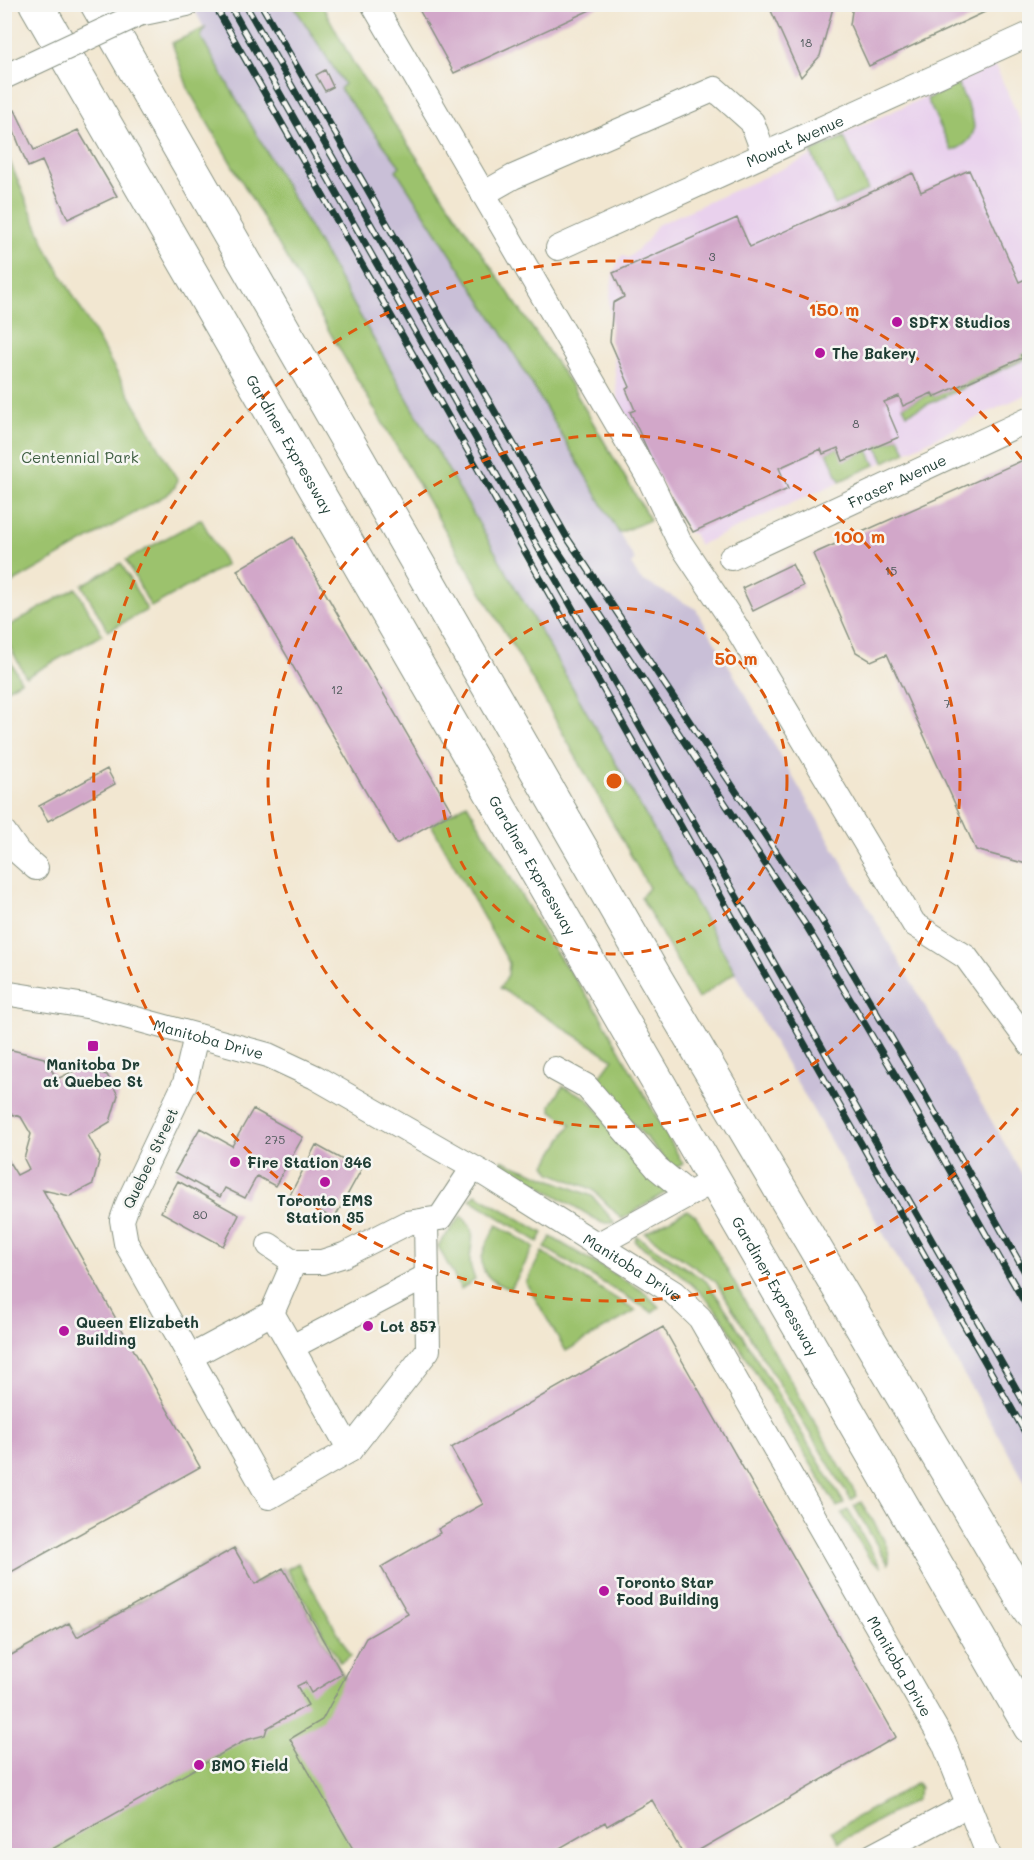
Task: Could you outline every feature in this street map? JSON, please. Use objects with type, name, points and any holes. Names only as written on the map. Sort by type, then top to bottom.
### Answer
[{"type":"highway","name":"Gardiner Expressway","points":[[36,4],[1029,1727]]},
{"type":"highway","points":[[98,4],[655,977],[1029,1612]]},
{"type":"street","points":[[4,77],[144,9],[187,4]]},
{"type":"street","points":[[373,4],[651,482],[679,541],[735,625],[914,924],[966,957],[1029,1044]]},
{"type":"street","name":"Mowat Avenue","points":[[558,248],[1029,33]]},
{"type":"street","points":[[483,194],[513,177],[715,89],[752,122],[764,154]]},
{"type":"street","name":"Fraser Avenue","points":[[731,558],[1029,419]]},
{"type":"street","points":[[4,832],[18,852],[36,868]]},
{"type":"street","name":"Manitoba Drive","points":[[4,993],[92,1007],[268,1055],[315,1077],[473,1168],[675,1293],[700,1318],[944,1743],[989,1856]]},
{"type":"street","name":"Quebec Street","points":[[196,1036],[185,1083],[122,1220],[126,1243],[269,1497],[350,1450]]},
{"type":"street","points":[[555,1069],[586,1086],[657,1168],[699,1188],[599,1244]]},
{"type":"street","points":[[269,1245],[294,1262],[322,1262],[344,1255],[407,1223],[440,1218],[473,1168]]},
{"type":"street","points":[[272,1313],[350,1450],[428,1350],[426,1220]]},
{"type":"street","points":[[190,1357],[272,1313],[294,1262]]},
{"type":"street","points":[[292,1347],[427,1276]]},
{"type":"street","points":[[872,1856],[968,1804]]},
{"type":"shaded area","points":[[192,5],[293,5],[344,84],[340,89],[400,166],[396,171],[502,333],[635,560],[631,564],[640,579],[696,609],[1029,1186],[1029,1489],[201,37],[204,28]]},
{"type":"shaded area","name":"The Bakery","points":[[995,65],[1029,140],[1029,393],[906,452],[699,545],[693,533],[690,534],[618,405],[609,303],[613,273],[622,255],[628,258],[646,242],[657,225],[811,156],[808,150]]},
{"type":"green space","points":[[293,5],[322,5],[355,66],[571,385],[650,520],[619,533],[502,333],[396,170],[400,166],[340,89],[344,84]]},
{"type":"green space","points":[[205,28],[201,37],[735,972],[698,999],[641,897],[649,888],[546,703],[189,91],[172,43]]},
{"type":"green space","points":[[958,84],[971,113],[973,130],[971,138],[964,145],[952,151],[927,99]]},
{"type":"green space","points":[[844,137],[868,190],[835,205],[811,152]]},
{"type":"green space","name":"Centennial Park","points":[[4,148],[47,249],[177,479],[175,487],[168,494],[5,587]]},
{"type":"green space","points":[[1029,351],[1029,357],[907,414],[903,406],[932,393],[934,397]]},
{"type":"green space","points":[[899,437],[906,452],[884,462],[877,446]]},
{"type":"green space","points":[[838,448],[844,460],[868,450],[875,465],[840,481],[827,452]]},
{"type":"green space","points":[[201,519],[226,565],[151,607],[126,560]]},
{"type":"green space","points":[[121,563],[147,610],[108,631],[82,585]]},
{"type":"green space","points":[[76,588],[102,635],[26,677],[5,637],[5,628]]},
{"type":"green space","points":[[5,651],[21,681],[4,690]]},
{"type":"green space","points":[[467,804],[550,944],[597,1010],[683,1164],[674,1169],[596,1082],[613,1059],[500,988],[508,975],[509,963],[431,824]]},
{"type":"green space","points":[[563,1086],[587,1098],[668,1191],[622,1219],[592,1189],[551,1173],[546,1165],[571,1124],[551,1110],[551,1105]]},
{"type":"green space","points":[[501,1160],[592,1196],[615,1223],[602,1223],[500,1162]]},
{"type":"green space","points":[[476,1194],[543,1233],[538,1242],[470,1199]]},
{"type":"green space","points":[[687,1210],[696,1216],[857,1496],[851,1500],[716,1282],[645,1233]]},
{"type":"green space","points":[[461,1216],[472,1232],[470,1263],[475,1280],[461,1289],[438,1246]]},
{"type":"green space","points":[[497,1225],[534,1247],[511,1289],[489,1278],[482,1263],[486,1246]]},
{"type":"green space","points":[[636,1236],[706,1281],[730,1315],[844,1503],[837,1507],[721,1316],[681,1275],[635,1242]]},
{"type":"green space","points":[[551,1237],[643,1291],[659,1307],[652,1312],[545,1248]]},
{"type":"green space","points":[[542,1252],[636,1311],[566,1351],[526,1283]]},
{"type":"green space","points":[[861,1502],[885,1542],[888,1550],[888,1564],[854,1506]]},
{"type":"green space","points":[[848,1510],[880,1566],[871,1561],[842,1513]]},
{"type":"green space","name":"BMO Field","points":[[234,1548],[255,1583],[283,1568],[444,1855],[5,1855],[4,1659],[69,1623],[77,1636]]},
{"type":"green space","points":[[298,1563],[351,1656],[340,1662],[287,1569]]},
{"type":"green space","points":[[917,1783],[920,1788],[916,1800],[839,1842],[832,1831]]},
{"type":"building","points":[[416,4],[603,4],[454,73]]},
{"type":"building","points":[[768,4],[834,4],[820,56],[801,77]]},
{"type":"building","points":[[853,4],[1002,4],[869,66],[850,25]]},
{"type":"building","points":[[325,70],[333,87],[325,91],[316,75]]},
{"type":"building","points":[[15,110],[34,150],[78,130],[117,196],[68,219],[42,161],[28,167],[7,114]]},
{"type":"building","name":"The Bakery","points":[[969,170],[1019,282],[1030,277],[1030,351],[1021,355],[1022,358],[934,397],[932,393],[903,406],[899,396],[884,402],[899,437],[843,461],[838,448],[823,454],[821,449],[779,468],[788,489],[693,532],[661,479],[630,412],[635,410],[626,389],[630,387],[610,341],[613,303],[624,297],[613,273],[737,218],[750,247],[913,173],[921,192]]},
{"type":"building","points":[[1030,457],[1030,865],[976,850],[887,654],[871,661],[856,652],[813,554]]},
{"type":"building","points":[[293,537],[452,812],[396,844],[237,570]]},
{"type":"building","points":[[792,564],[803,586],[753,611],[742,588]]},
{"type":"building","points":[[107,769],[115,784],[48,821],[39,806]]},
{"type":"building","name":"Queen Elizabeth Building","points":[[12,1050],[44,1058],[57,1079],[80,1068],[107,1075],[118,1095],[110,1122],[88,1135],[100,1157],[93,1184],[70,1196],[43,1190],[200,1467],[4,1576],[4,1154],[17,1175],[29,1169],[24,1159],[31,1134],[21,1117],[4,1112],[4,1053]]},
{"type":"building","name":"Fire Station 346","points":[[253,1109],[303,1137],[275,1186],[257,1176],[245,1198],[225,1188],[220,1197],[175,1172],[200,1128],[232,1146]]},
{"type":"building","name":"Toronto EMS Station 35","points":[[316,1145],[361,1170],[334,1219],[290,1195]]},
{"type":"building","points":[[178,1181],[239,1215],[223,1246],[161,1212]]},
{"type":"building","name":"Toronto Star Food Building","points":[[663,1327],[896,1737],[689,1856],[684,1856],[652,1800],[607,1826],[605,1822],[546,1856],[357,1856],[290,1739],[322,1720],[366,1638],[408,1614],[381,1567],[440,1533],[438,1529],[483,1504],[451,1448]]},
{"type":"building","name":"BMO Field","points":[[234,1548],[255,1584],[283,1568],[342,1674],[311,1693],[305,1682],[297,1686],[308,1705],[267,1728],[265,1735],[246,1740],[40,1856],[4,1856],[4,1659],[69,1623],[77,1637]]},
{"type":"railway","points":[[214,4],[1030,1441]]},
{"type":"railway","points":[[229,4],[1030,1413]]},
{"type":"railway","points":[[245,4],[556,548],[807,927],[907,1095],[1030,1312]]},
{"type":"railway","points":[[261,4],[568,539],[821,919],[920,1086],[1030,1281]]},
{"type":"place","name":"SDFX Studios","points":[[897,322]]},
{"type":"place","name":"The Bakery","points":[[820,353]]},
{"type":"place","name":"Manitoba Dr at Quebec St","points":[[93,1046]]},
{"type":"place","name":"Fire Station 346","points":[[235,1162]]},
{"type":"place","name":"Toronto EMS Station 35","points":[[325,1182]]},
{"type":"place","name":"Lot 857","points":[[368,1326]]},
{"type":"place","name":"Queen Elizabeth Building","points":[[64,1331]]},
{"type":"place","name":"Toronto Star Food Building","points":[[604,1591]]},
{"type":"place","name":"BMO Field","points":[[199,1765]]}]
